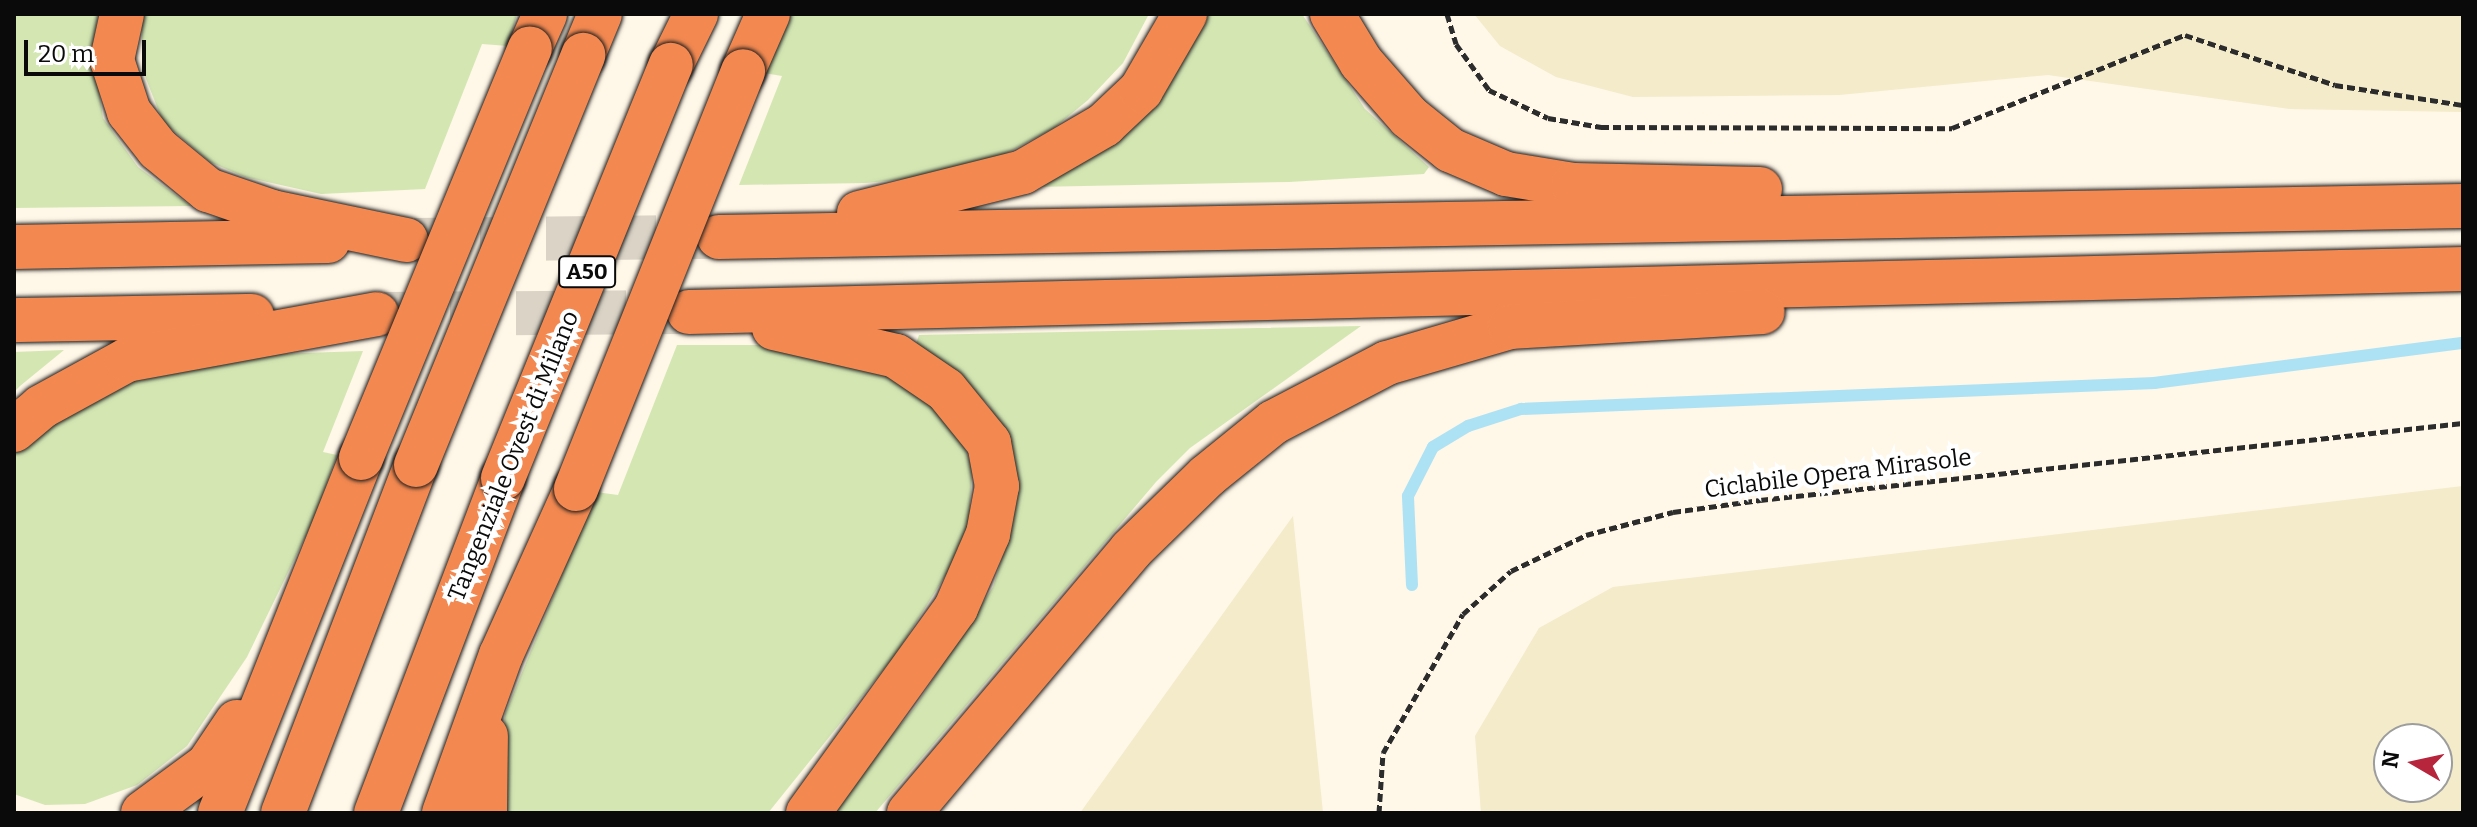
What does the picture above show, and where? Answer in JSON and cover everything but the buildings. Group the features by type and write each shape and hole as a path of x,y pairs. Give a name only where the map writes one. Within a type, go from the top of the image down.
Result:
{"highway":[{"path":"14,247 406,240 272,212 208,190 158,149 129,112 112,60 122,14"},
{"path":"283,813 416,465 600,14"},
{"name":"Tangenziale Ovest di Milano","path":"376,813 503,478 671,65 696,14"},
{"path":"444,813 501,655 576,489 768,14"},
{"path":"1185,14 1141,90 1104,125 1023,172 910,204 719,237 2081,210 2463,206"},
{"path":"1332,14 1361,62 1409,117 1450,150 1506,174 1573,185 1884,193 2081,210"},
{"path":"220,813 275,667 537,25"},
{"path":"808,813 956,608 995,510 995,464 989,443 956,400 896,356 842,340 689,312 2463,269"},
{"path":"909,813 1131,550 1207,476 1274,422 1387,363 1510,327 1884,303 2087,277"},
{"path":"14,320 377,314 127,360 41,407 14,430"},
{"path":"485,813 483,753 501,655"},
{"path":"143,813 208,765 275,667"}],"path":[{"path":"1447,14 1456,44 1489,90 1548,118 1601,127 1952,128 2185,35 2335,85 2463,105"},
{"name":"Ciclabile Opera Mirasole","path":"1379,813 1383,753 1463,614 1511,571 1586,535 1673,512 1760,500 2463,423"}],"shaded area":[{"path":"1474,14 2463,14 2463,112 2290,109 2048,75 1839,95 1633,97 1556,77 1500,46"},
{"path":"2463,486 2463,813 1481,813 1475,736 1539,628 1613,587"},
{"path":"1293,516 1323,813 1080,813"}],"green space":[{"path":"14,14 98,14 93,49 103,118 138,167 191,206 14,208"},
{"path":"141,14 517,14 508,46 482,44 425,189 321,194 245,177 210,162 163,122 143,71"},
{"path":"789,14 1149,14 1123,63 1088,100 1054,128 996,159 925,177 866,183 739,185 782,76 764,73"},
{"path":"1199,14 1302,14 1365,109 1429,167 1424,174 1289,182 1033,187"},
{"path":"1361,326 1190,448 1156,482 875,813 828,813 915,707 993,587 1013,522 1005,437 988,404 916,344 919,335"},
{"path":"677,345 789,345 868,362 934,407 962,440 972,468 969,525 954,562 896,654 768,813 499,813 505,714 596,492 618,495"},
{"path":"64,350 20,386 14,392 14,352"},
{"path":"363,351 323,452 337,455 313,521 247,657 187,746 137,785 85,804 45,805 14,794 14,445 59,411 187,357"}],"waterway":[{"path":"1412,585 1408,496 1433,447 1468,426 1521,409 2154,383 2463,343"}],"tunnel":[{"path":"414,240 713,237"},
{"path":"384,314 683,312"}]}
